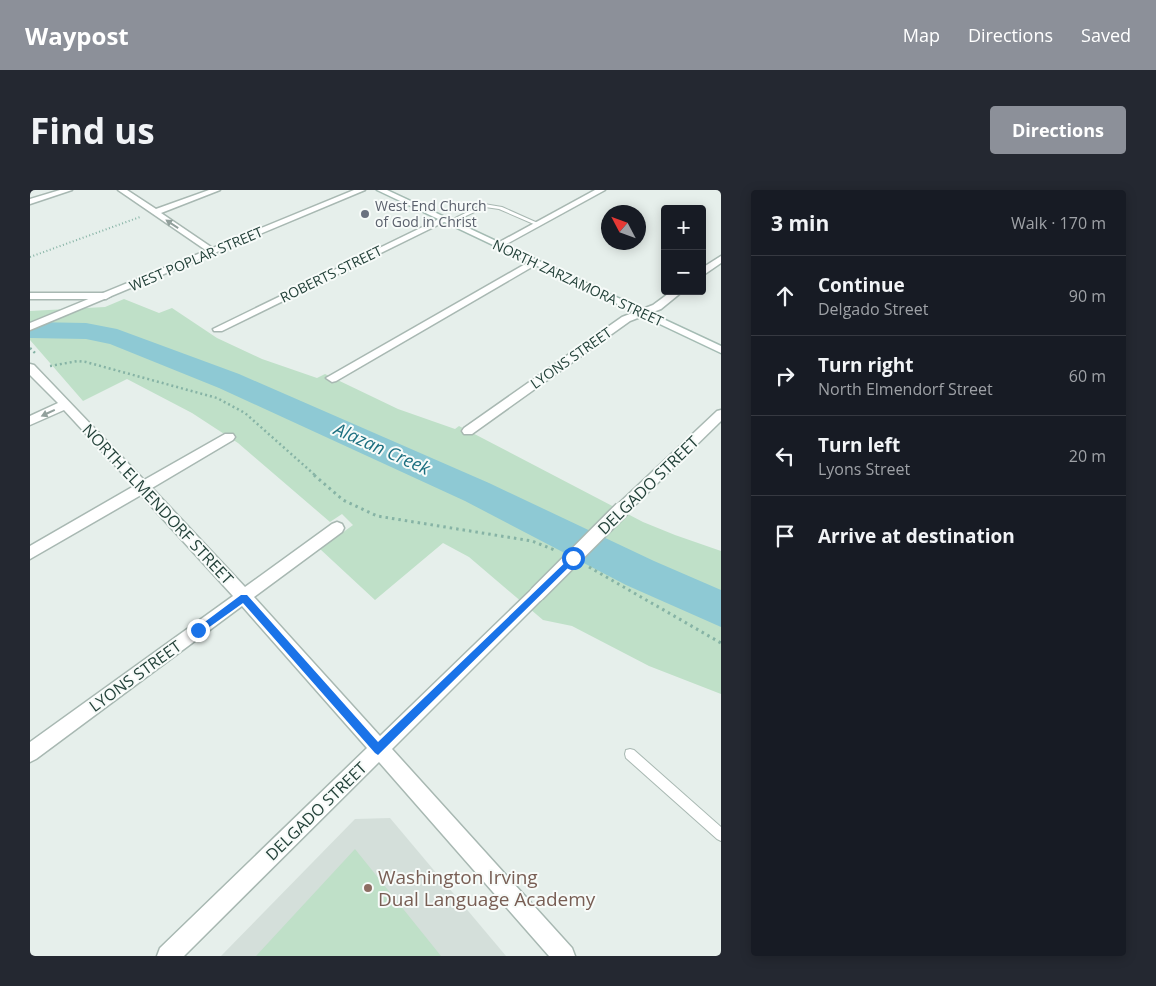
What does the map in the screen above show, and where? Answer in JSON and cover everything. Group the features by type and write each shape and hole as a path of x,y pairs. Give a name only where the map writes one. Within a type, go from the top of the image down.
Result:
{"street":[{"path":"30,202 68,190"},
{"path":"122,190 213,251"},
{"path":"155,212 216,190"},
{"name":"WEST POPLAR STREET","path":"30,327 361,190"},
{"name":"NORTH ZARZAMORA STREET","path":"381,190 721,350"},
{"path":"498,245 601,190"},
{"name":"ROBERTS STREET","path":"218,329 447,221"},
{"path":"706,270 721,259"},
{"path":"332,378 534,262"},
{"name":"LYONS STREET","path":"468,431 626,319 657,307 673,295"},
{"path":"30,296 106,296"},
{"name":"NORTH ELMENDORF STREET","path":"36,364 66,404 244,597 378,750 564,956"},
{"path":"30,421 66,404"},
{"name":"DELGADO STREET","path":"168,956 721,414"},
{"path":"30,553 229,437"},
{"name":"LYONS STREET","path":"30,752 337,528"}],"lane":[{"path":"447,221 484,205 500,208 538,224"},
{"path":"630,754 721,835"}],"path":[{"path":"30,257 155,212"},
{"path":"30,348 36,364"},
{"path":"47,366 78,361 86,362 145,376 217,398 245,413 344,500 377,516 532,541 557,551"},
{"path":"584,564 624,585 721,642"}],"shaded area":[{"name":"Washington Irving Dual Language Academy","path":"390,818 506,956 221,956 355,819"}],"green space":[{"path":"124,299 159,313 172,308 217,338 262,359 317,378 325,374 398,409 455,429 459,426 643,522 721,551 721,694 649,666 572,626 543,620 469,557 443,543 375,600 320,549 353,525 342,514 330,522 238,443 192,413 127,379 83,401 30,340 30,311 105,307"},
{"path":"355,849 441,956 256,956"}],"waterway":[{"name":"Alazan Creek","path":"30,330 86,331 117,337 229,381 477,492 640,573 721,609"}],"place":[{"name":"West End Church of God in Christ","path":"365,214"},
{"name":"Washington Irving Dual Language Academy","path":"368,888"}],"route":[{"path":"198,630 244,597 378,750 573,558"}]}
